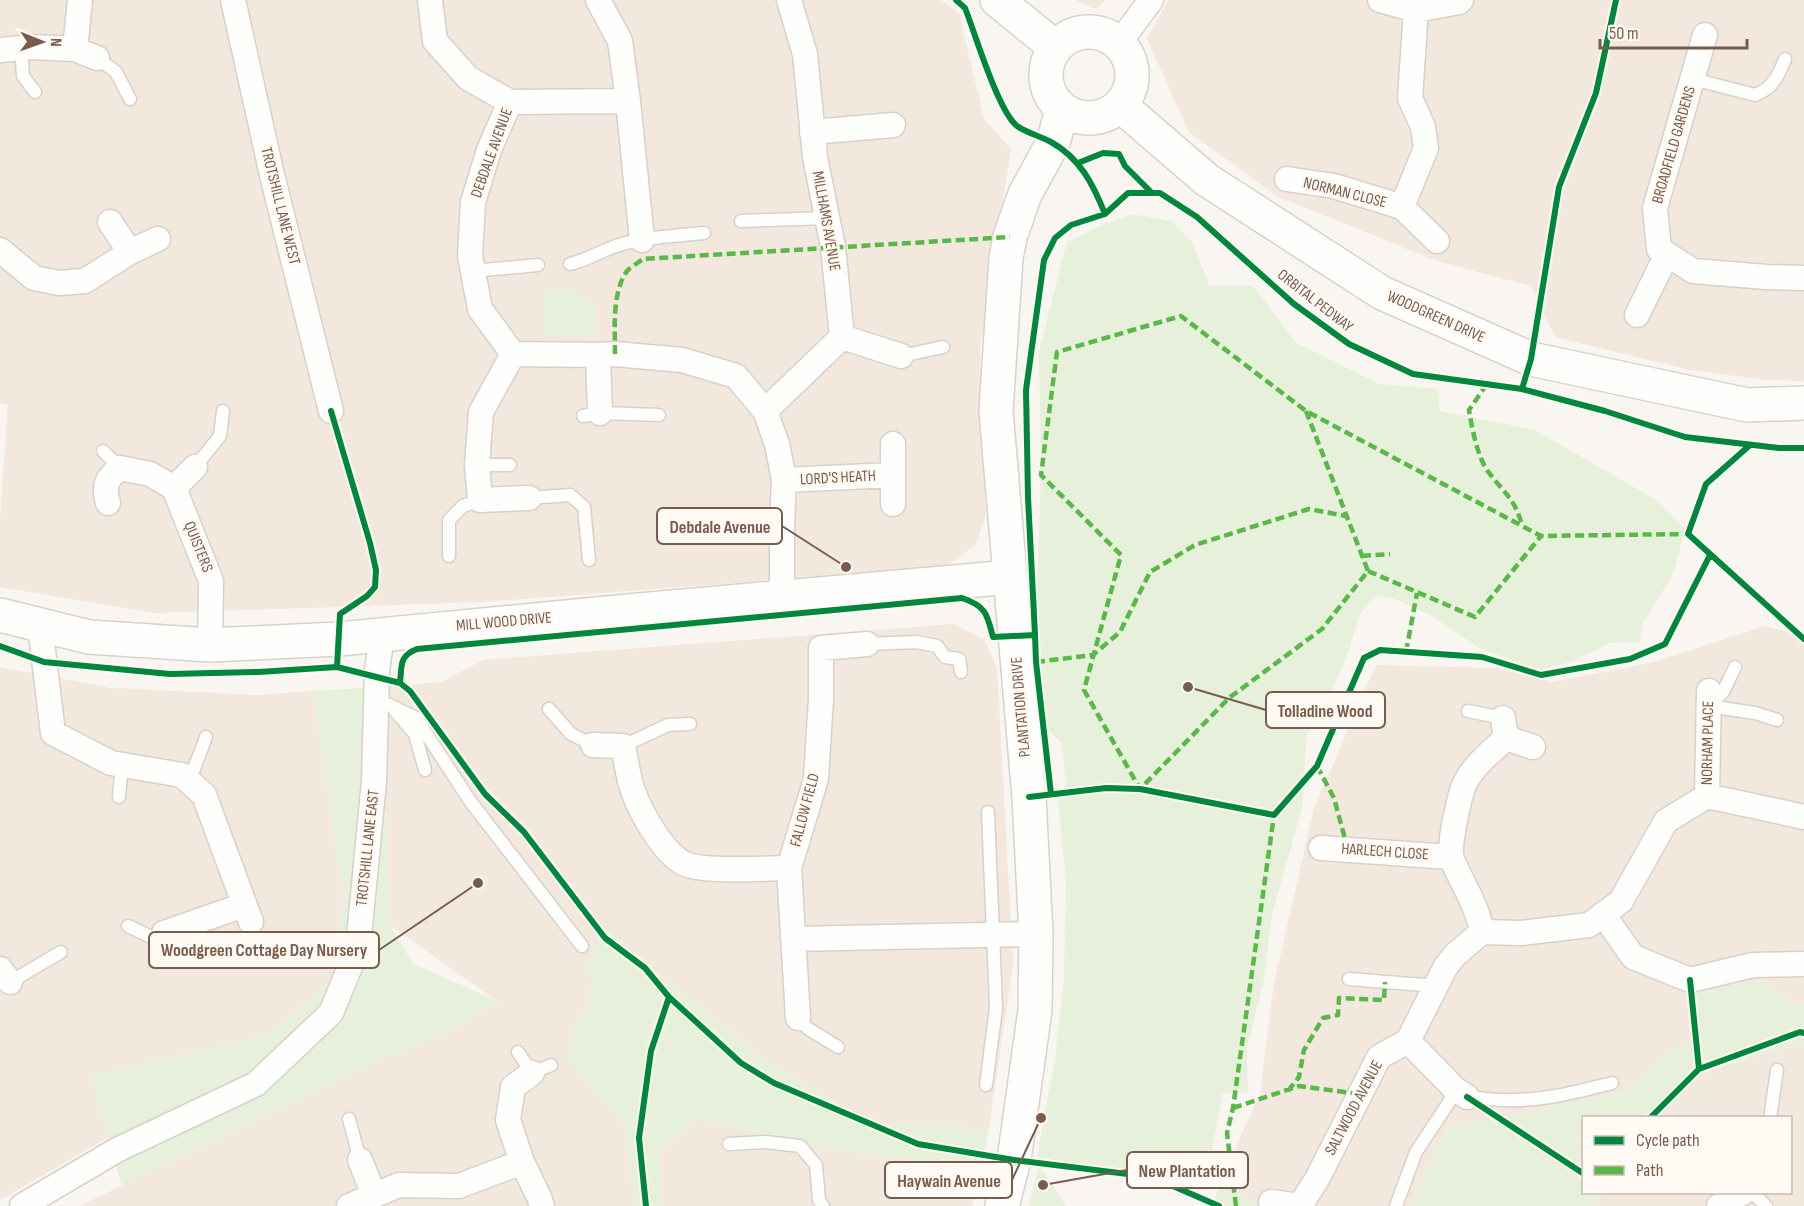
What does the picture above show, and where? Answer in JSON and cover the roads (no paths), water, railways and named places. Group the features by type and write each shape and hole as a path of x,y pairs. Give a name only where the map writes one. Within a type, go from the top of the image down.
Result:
{"street":[{"path":"75,49 80,0"},
{"name":"TROTSHILL LANE WEST","path":"233,0 272,175 331,411"},
{"path":"430,0 435,41 468,78 510,102"},
{"path":"598,0 620,41 642,240"},
{"name":"MILLHAMS AVENUE","path":"789,0 805,54 815,157 833,247 842,337"},
{"path":"997,0 1055,47"},
{"path":"1119,43 1151,0"},
{"path":"1380,0 1416,10 1461,0"},
{"name":"NORMAN CLOSE","path":"1402,207 1426,147 1424,127 1410,98 1416,10"},
{"path":"1101,33 1119,43 1132,66 1131,88 1121,105 1101,117 1078,118 1062,110 1048,90 1046,67 1055,47 1074,34 1101,33"},
{"name":"BROADFIELD GARDENS","path":"1666,254 1659,249 1654,208 1705,35"},
{"path":"11,49 75,49 97,58"},
{"name":"DEBDALE AVENUE","path":"513,354 480,309 470,256 473,202 489,150 510,102 628,100"},
{"name":"WOODGREEN DRIVE","path":"1121,105 1207,180 1382,293 1531,359 1746,405 1804,403"},
{"name":"PLANTATION DRIVE","path":"1002,1206 1014,1160 1035,1010 1036,934 1029,797 996,411 1006,258 1010,237 1025,194 1053,143 1062,110"},
{"path":"812,132 893,125"},
{"name":"NORMAN CLOSE","path":"1287,179 1334,186 1402,207 1437,241"},
{"path":"110,222 130,252"},
{"path":"0,250 34,278 59,283 85,281 130,252 158,239"},
{"path":"1637,315 1666,254 1694,271 1804,278"},
{"path":"765,411 842,337 901,356"},
{"path":"529,498 480,500 477,465 481,412 513,354 598,356 615,354 682,360 736,376 765,411 777,444 784,480 782,598"},
{"path":"592,415 598,356"},
{"name":"LORD'S HEATH","path":"892,444 893,504"},
{"path":"108,503 104,491 112,459 150,474 174,488 195,467"},
{"name":"LORD'S HEATH","path":"784,480 892,475"},
{"name":"QUISTERS","path":"174,488 211,581 210,645"},
{"name":"MILL WOOD DRIVE","path":"0,615 89,637 210,645 339,639 1010,578"},
{"path":"40,626 53,733 111,763 182,775 204,795 248,914 164,933"},
{"name":"TROTSHILL LANE EAST","path":"22,1206 117,1150 256,1084 331,1014 358,947 383,702 377,671 382,634"},
{"name":"FALLOW FIELD","path":"798,1018 789,868 816,778 821,648 867,644"},
{"name":"NORHAM PLACE","path":"1707,796 1709,698"},
{"path":"1482,932 1476,907 1450,857 1451,840 1465,783 1504,728 1533,747"},
{"path":"593,745 623,746 633,791 664,847 684,864 714,869 789,868"},
{"path":"1462,1094 1408,1041 1446,966 1456,954 1482,932 1521,933 1589,925 1621,901 1666,821 1707,796 1804,817"},
{"name":"HARLECH CLOSE","path":"1321,848 1450,857"},
{"path":"1603,914 1633,957 1690,980 1754,965 1804,964"},
{"path":"793,939 1036,934"},
{"name":"SALTWOOD AVENUE","path":"1271,1202 1300,1206 1317,1179 1379,1057 1408,1041"},
{"path":"542,1069 513,1087 508,1120 522,1162 542,1206"},
{"path":"360,1160 374,1195"},
{"path":"349,1206 399,1185 459,1186 522,1162"},
{"path":"1719,1206 1740,1194"}],"lane":[{"path":"11,49 23,76 35,92"},
{"path":"97,58 116,72 130,99"},
{"path":"1693,79 1755,95 1764,92 1775,83 1785,60"},
{"path":"741,221 827,218"},
{"path":"570,264 584,261 616,246 642,240 704,233"},
{"path":"472,271 538,265"},
{"path":"901,356 943,347"},
{"path":"195,467 220,436 224,411"},
{"path":"592,415 659,415"},
{"path":"477,465 510,465"},
{"path":"529,498 570,495 584,507 589,560"},
{"path":"449,556 449,520 463,506 480,500"},
{"path":"689,525 782,525"},
{"path":"867,644 917,642 937,646 945,657 959,659 961,672"},
{"path":"1709,698 1723,692 1735,667"},
{"path":"1709,698 1777,720"},
{"path":"383,702 415,735 425,770"},
{"path":"383,702 416,718 470,801 582,946"},
{"path":"549,709 571,734 593,745"},
{"path":"1468,711 1504,728"},
{"path":"623,746 668,725 690,724"},
{"path":"189,782 206,738"},
{"path":"119,797 122,765"},
{"path":"986,1085 996,1008 988,812"},
{"path":"128,926 153,938 164,933"},
{"path":"5,976 61,952"},
{"path":"1349,979 1436,986"},
{"path":"798,1018 807,1028 838,1047"},
{"path":"518,1052 542,1069"},
{"path":"1770,1116 1777,1070"},
{"path":"1396,1206 1416,1152 1462,1094 1512,1100 1533,1099 1552,1097 1612,1083"},
{"path":"349,1119 360,1160"},
{"path":"729,1144 765,1142 800,1146 816,1165 819,1200 823,1206"},
{"path":"1754,1194 1766,1206"}],"place":[{"name":"Debdale Avenue","path":"846,567"},
{"name":"Tolladine Wood","path":"1188,687"},
{"name":"Woodgreen Cottage Day Nursery","path":"478,883"},
{"name":"Haywain Avenue","path":"1041,1118"},
{"name":"New Plantation","path":"1043,1185"}]}
